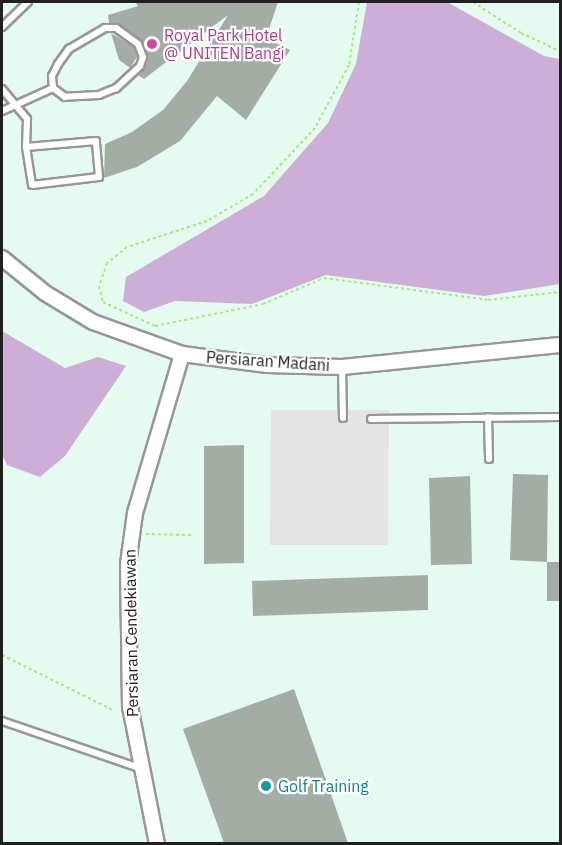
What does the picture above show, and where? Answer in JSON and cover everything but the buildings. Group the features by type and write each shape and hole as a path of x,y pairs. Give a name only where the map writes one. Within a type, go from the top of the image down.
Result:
{"street":[{"name":"Persiaran Madani","path":"2,258 45,293 93,322 182,354 267,365 342,367 561,345"},
{"name":"Persiaran Cendekiawan","path":"157,843 139,768 131,719 130,538 182,354"}],"lane":[{"path":"2,27 28,2"},
{"path":"116,28 138,44 143,57 140,66 116,88 84,98 65,97 53,88 52,76 58,64 69,49 90,34 116,28"},
{"path":"2,111 53,88"},
{"path":"2,89 27,119 26,147 32,185 99,177 96,141 26,147"},
{"path":"342,367 343,418"},
{"path":"488,417 489,459"},
{"path":"370,419 561,417"},
{"path":"2,722 139,768"}],"path":[{"path":"359,2 349,65 315,128 253,194 207,221 127,247 107,263 99,286 103,302 155,326 263,304 324,278 488,300 561,292"},
{"path":"473,2 521,33 561,51"},
{"path":"143,534 191,536"},
{"path":"2,655 131,719"}],"shaded area":[{"path":"2,2 560,2 560,843 2,843"},
{"path":"367,2 447,2 544,56 560,59 560,284 484,296 326,275 252,304 175,301 144,312 123,301 126,277 264,196 328,123 356,64"},
{"path":"2,331 65,368 98,357 126,366 65,456 40,477 7,465 2,454"},
{"path":"271,410 389,410 388,545 270,545"}],"place":[{"name":"Royal Park Hotel @ UNITEN Bangi","path":"152,44"},
{"name":"Golf Training","path":"266,786"}]}
